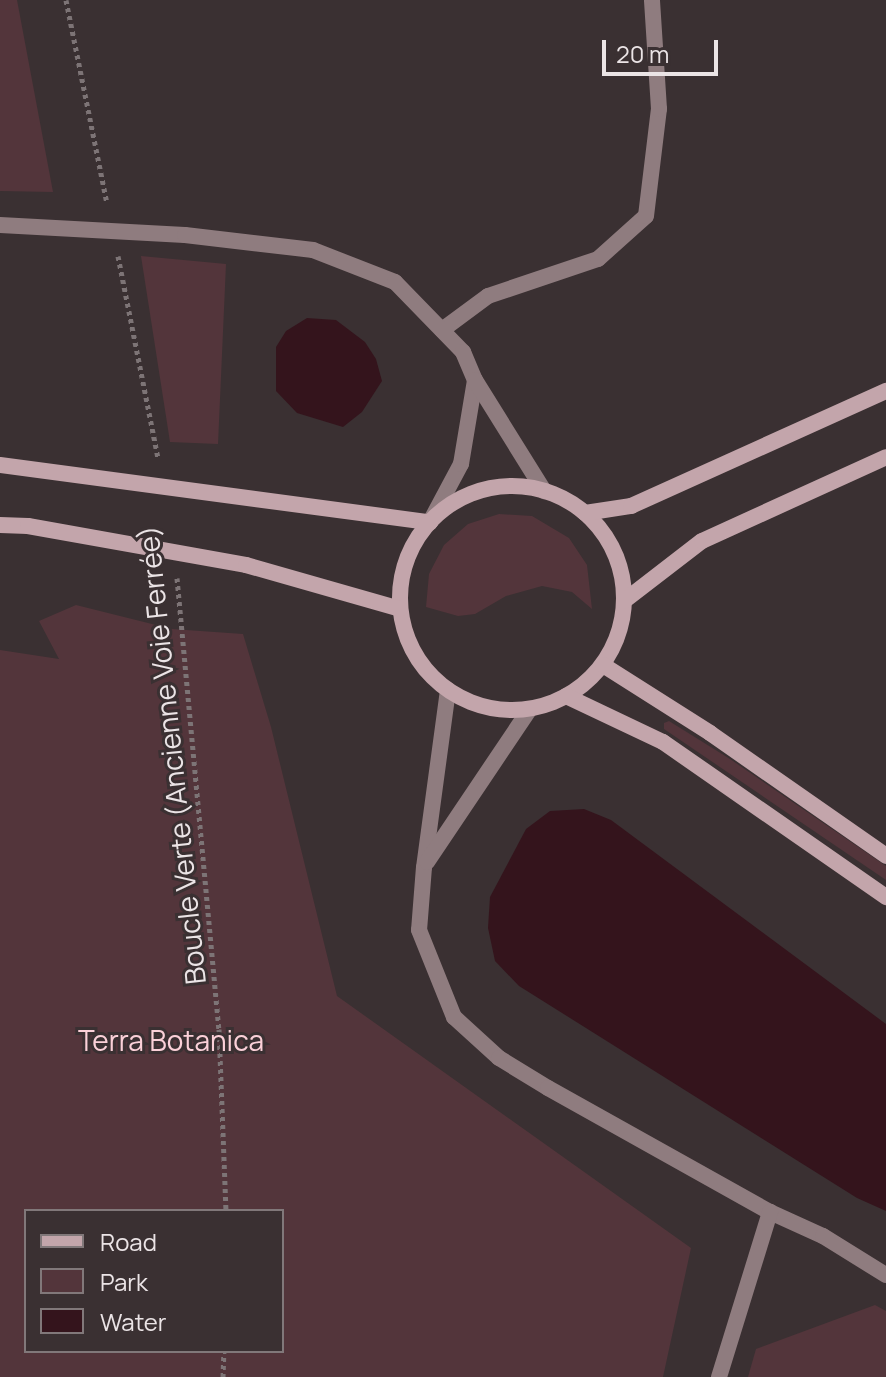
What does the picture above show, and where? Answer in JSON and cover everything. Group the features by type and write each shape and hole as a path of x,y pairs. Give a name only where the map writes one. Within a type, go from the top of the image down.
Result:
{"main road":[{"path":"585,513 631,506 886,391"},
{"path":"624,601 702,541 886,457"},
{"path":"0,465 430,522"},
{"path":"513,486 544,491 585,513 613,547 620,566 624,601 618,634 603,665 566,696 530,709 487,707 448,690 428,671 412,649 400,609 406,562 430,522 454,503 482,490 513,486"},
{"path":"0,525 28,526 213,559 400,609"},
{"path":"603,665 710,733 886,856"},
{"path":"566,696 663,742 886,897"}],"street":[{"path":"442,330 488,296 598,259 646,216 659,109 652,0"},
{"path":"0,225 185,235 313,250 395,282 463,352 475,380 544,491"},
{"path":"430,522 461,464 475,380"},
{"path":"448,690 424,867 419,930 454,1017 499,1058 536,1081 770,1212 823,1236 886,1275"},
{"path":"424,867 530,709"},
{"path":"719,1377 770,1212"}],"path":[{"path":"155,440 159,469"},
{"name":"Boucle Verte (Ancienne Voie Ferrée)","path":"176,569 219,1029 226,1209"},
{"path":"223,1377 224,1353"}],"green space":[{"path":"0,0 17,0 53,192 0,191"},
{"path":"141,256 226,264 218,444 170,442"},
{"path":"499,514 532,516 569,538 587,565 592,609 572,592 542,586 506,596 475,614 458,616 426,607 429,574 444,545 468,524"},
{"name":"Terra Botanica","path":"76,605 172,629 243,634 271,727 337,996 691,1248 663,1377 0,1377 0,650 59,659 39,621"},
{"path":"669,721 886,866 886,880 664,729 664,723"},
{"path":"875,1305 886,1311 886,1377 748,1377 756,1349"}],"water":[{"path":"307,318 336,320 365,342 376,359 382,381 362,412 343,427 297,413 276,391 276,347 286,331"},
{"path":"584,809 611,820 886,1024 886,1211 857,1198 519,986 495,961 488,928 490,897 526,829 550,811"}]}
